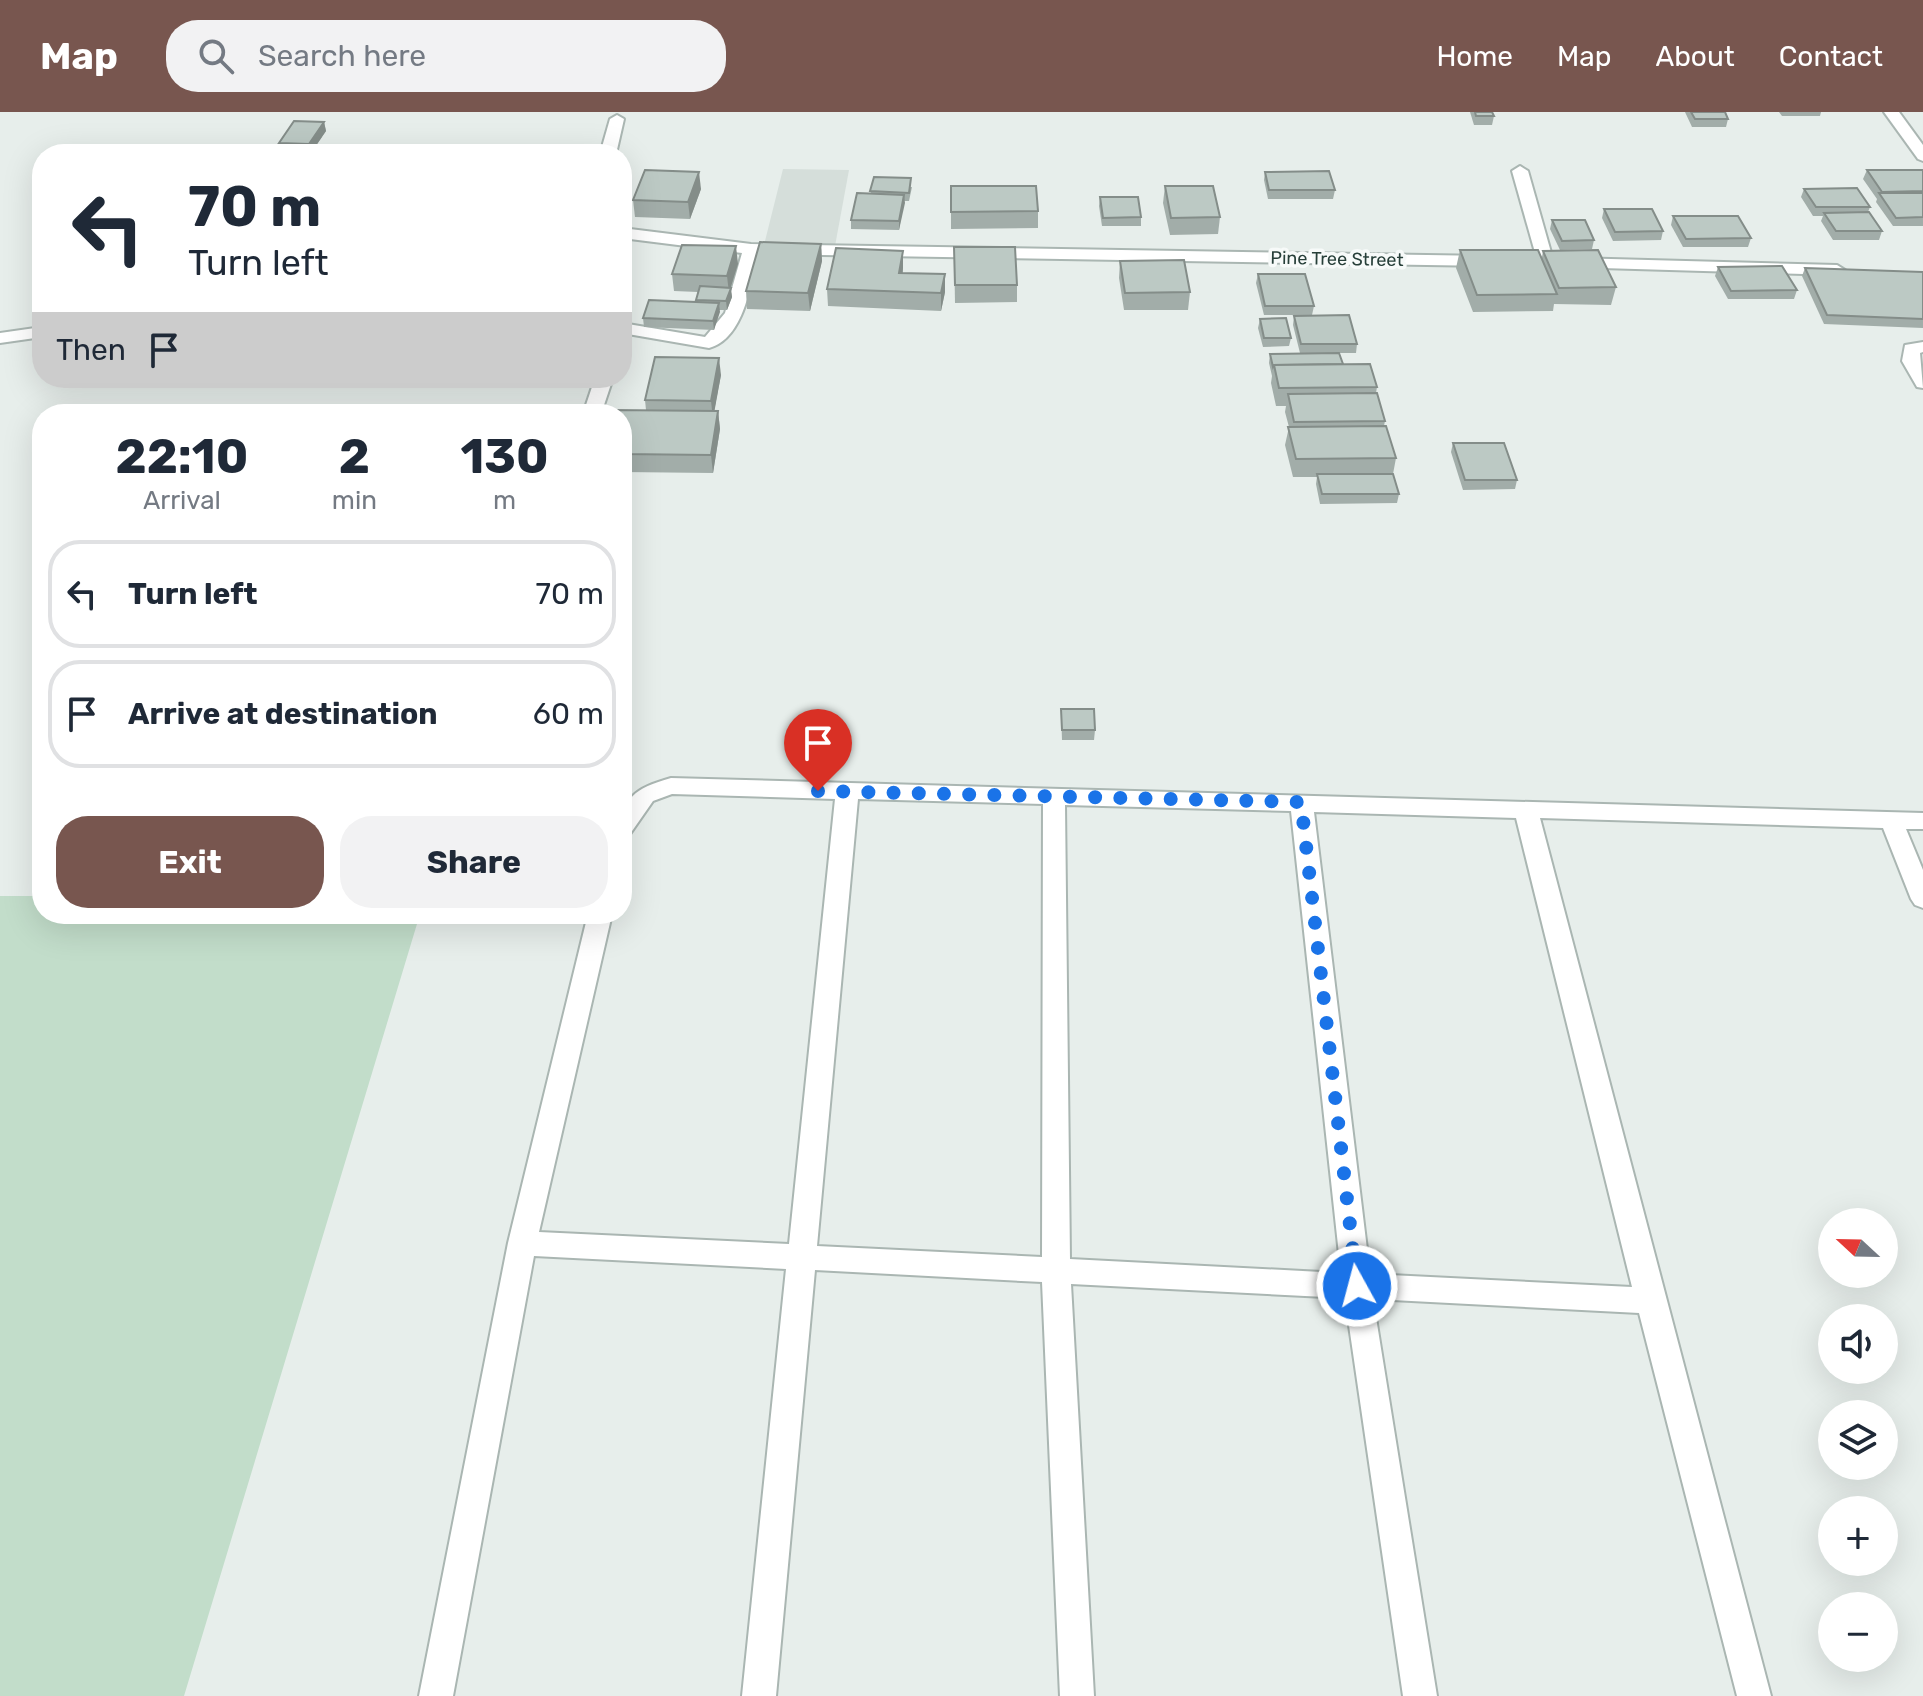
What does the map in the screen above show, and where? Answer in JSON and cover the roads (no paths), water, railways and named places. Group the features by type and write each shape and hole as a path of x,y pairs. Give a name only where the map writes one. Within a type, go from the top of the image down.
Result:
{"street":[{"path":"1891,112 1923,156"},
{"path":"611,144 617,119"},
{"path":"1520,171 1539,262 1860,270"},
{"name":"Pine Tree Street","path":"632,234 751,249 1506,262"},
{"path":"632,330 709,343 723,333 732,318 751,249"},
{"path":"0,338 32,333"},
{"path":"1923,347 1911,349 1911,361 1923,383"},
{"path":"632,814 645,795 671,786 1923,821"},
{"path":"759,1696 847,792"},
{"path":"1054,797 1056,1271 1077,1696"},
{"path":"1301,802 1357,1286 1420,1696"},
{"path":"1526,810 1754,1696"},
{"path":"1891,820 1923,899"},
{"path":"436,1696 522,1243 598,924"},
{"path":"522,1243 1650,1301"}]}
